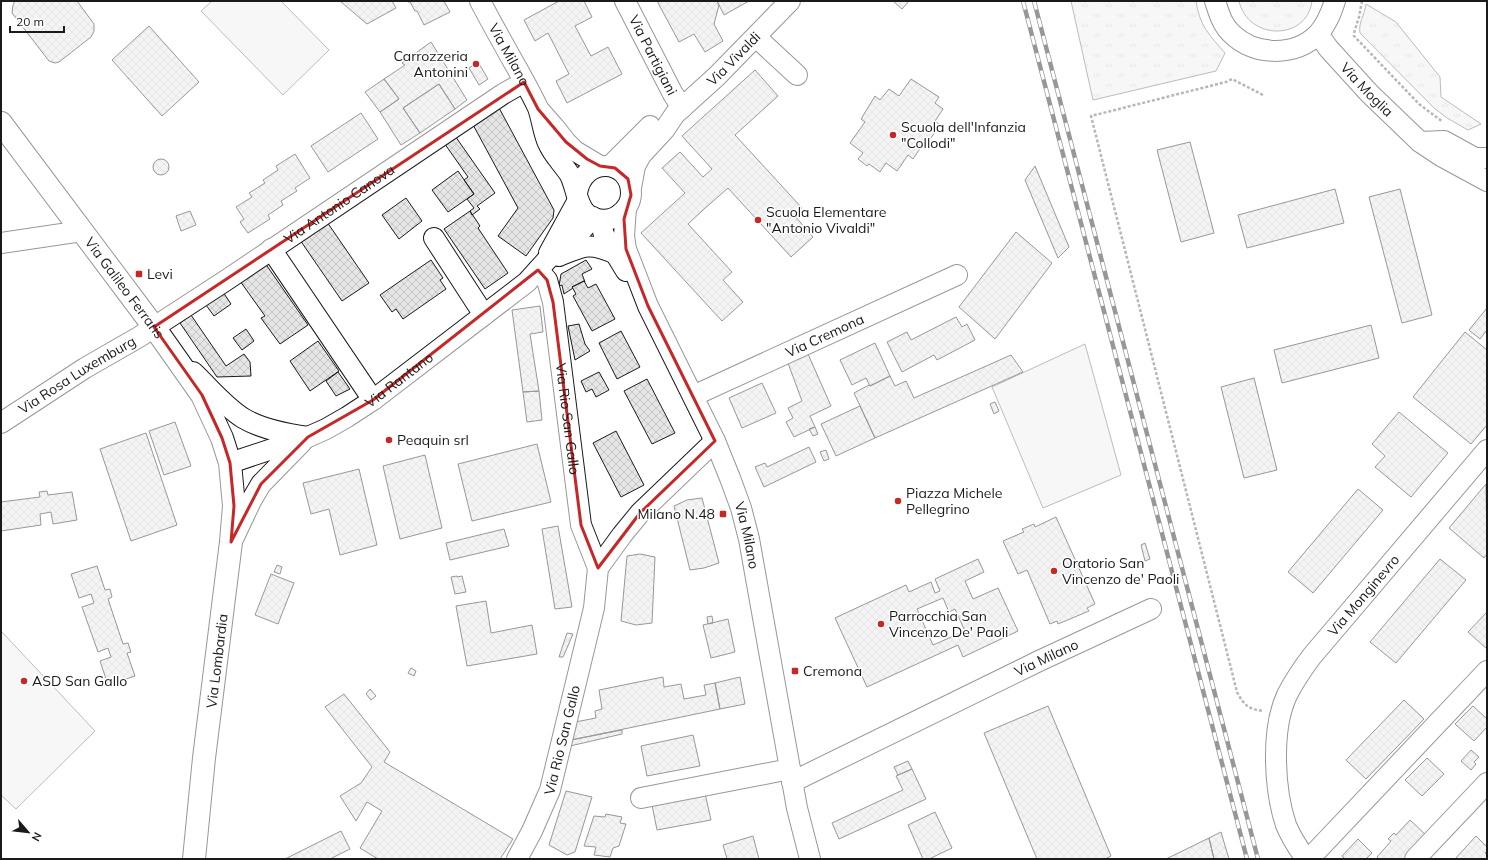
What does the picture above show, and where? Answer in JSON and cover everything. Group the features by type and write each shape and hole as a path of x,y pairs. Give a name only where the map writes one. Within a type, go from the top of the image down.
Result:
{"main road":[{"name":"Via Galileo Ferraris","path":"1,123 154,327 202,395 222,438 230,463"},
{"name":"Via Lombardia","path":"194,859 204,758 232,542 234,506 230,463"}],"street":[{"name":"Via Milano","path":"480,1 538,109 548,143 554,154 567,170 581,207 586,213 596,219 614,253 648,306"},
{"name":"Via Partigiani","path":"624,1 673,94 679,111"},
{"name":"Via Vivaldi","path":"630,188 635,166 641,155 679,111 717,76 790,1"},
{"path":"1215,1 1220,18 1231,33 1247,45 1265,51 1284,51 1303,45 1318,34 1330,18 1335,1"},
{"name":"Via Moglia","path":"1318,34 1329,49 1369,93 1420,142 1441,156 1487,181"},
{"path":"756,37 797,75"},
{"name":"Via Antonio Canova","path":"154,327 503,94 524,82"},
{"name":"Via Milano","path":"538,109 575,151 605,166 622,172 628,179 631,195 624,219 624,243 648,306 714,441 733,484 741,508 749,539 797,808 810,859"},
{"name":"Via Vivaldi","path":"605,166 649,126 656,121 679,111"},
{"path":"1420,142 1444,141 1475,158 1487,158"},
{"path":"577,196 581,178 592,169 605,166"},
{"name":"Via Rantano","path":"542,266 577,196"},
{"path":"596,219 615,217 626,208"},
{"name":"Via Rantano","path":"230,463 259,455 308,437 342,420 373,400 527,282 542,266 596,219"},
{"path":"1,243 82,231"},
{"path":"434,238 484,315"},
{"path":"542,266 582,247 594,245 614,253"},
{"path":"271,249 373,400"},
{"name":"Via Rio San Gallo","path":"517,859 532,831 550,790 594,608 598,568 581,526 552,302 542,266"},
{"name":"Via Cremona","path":"693,396 958,275"},
{"name":"Via Rosa Luxemburg","path":"1,423 85,368 154,327"},
{"path":"168,346 226,405 244,418 269,429 308,437"},
{"name":"Via Rantano","path":"232,542 251,501 261,484 275,468 308,437"},
{"path":"598,568 640,513 714,441"},
{"name":"Via Monginevro","path":"1308,859 1296,845 1287,825 1282,809 1278,786 1277,739 1281,714 1287,696 1296,679 1312,656 1487,450"},
{"name":"Via Milano","path":"791,776 1151,609"},
{"path":"1308,859 1487,671"},
{"path":"641,798 791,776"},
{"path":"1415,859 1487,783"}],"path":[{"path":"1362,1 1360,17 1354,36 1419,104 1449,126"},
{"path":"1263,95 1232,79 1226,82 1091,116 1237,692 1244,704 1254,710 1281,714"}],"highlighted area":[{"path":"524,82 538,109 566,142 587,159 600,166 615,168 628,179 631,195 624,219 626,249 648,306 715,441 640,513 598,568 581,525 553,302 547,280 538,270 373,400 308,437 261,484 231,542 234,506 230,463 222,438 202,395 154,327"}],"green space":[{"path":"212,1 281,1 329,50 283,95 201,11"},
{"path":"1071,1 1196,1 1197,9 1206,30 1225,53 1216,71 1093,100"},
{"path":"1239,1 1312,1 1308,14 1300,24 1289,29 1277,31 1265,29 1254,24 1245,14"},
{"path":"1366,4 1396,22 1440,77 1441,97 1481,124 1468,130 1447,118 1434,108 1360,33 1360,26"},
{"path":"1085,344 1121,475 1043,508 992,387"},
{"name":"ASD San Gallo","path":"1,631 95,731 16,809 1,795"}],"building":[{"path":"15,1 77,1 94,24 94,31 91,37 59,62 55,63 49,61 12,13"},
{"path":"340,1 392,1 396,8 367,24"},
{"path":"408,1 444,1 450,12 424,25 417,11 415,11"},
{"path":"559,1 584,1 592,17 575,26 591,56 608,47 622,74 567,103 556,81 569,74 548,33 535,41 524,20"},
{"path":"657,1 717,1 719,5 714,24 723,41 705,52 694,34 679,42"},
{"path":"717,1 749,1 724,15"},
{"path":"893,1 909,1 902,9"},
{"path":"149,26 199,82 162,116 112,60"},
{"path":"431,42 467,100 455,109 439,84 403,108 420,133 401,145 380,112 399,99 384,79 405,65 402,63"},
{"path":"478,62 488,79 479,85 469,68"},
{"name":"Scuola Elementare \"Antonio Vivaldi\"","path":"755,70 778,96 735,135 802,208 794,215 813,237 791,257 728,188 703,210 688,224 732,272 723,280 743,302 722,321 641,233 685,193 662,168 680,152 703,177 712,169 682,136"},
{"path":"384,79 399,99 380,112 365,92"},
{"path":"911,79 939,97 935,103 943,109 935,121 940,125 928,142 925,141 913,159 908,155 897,171 886,163 880,172 869,164 867,166 858,159 863,153 850,143 865,122 861,119 875,96 880,100 889,89 899,96"},
{"path":"439,84 455,109 420,133 403,108"},
{"path":"498,106 554,210 553,218 526,256 498,236 518,208 471,121"},
{"path":"361,113 378,139 328,172 311,146"},
{"path":"453,133 495,193 477,206 480,209 472,215 470,211 474,208 467,199 474,194 464,180 468,177 442,140"},
{"path":"1190,142 1214,233 1181,242 1157,150"},
{"path":"295,154 310,178 295,188 297,191 281,201 283,205 268,215 270,219 248,233 240,222 244,219 236,207 252,197 249,193 265,183 263,180 278,170 276,166"},
{"path":"158,159 164,159 169,164 167,173 164,175 158,175 153,170 153,164"},
{"path":"1035,166 1069,247 1058,258 1025,180"},
{"path":"458,171 474,194 448,212 432,190"},
{"path":"1335,189 1344,223 1247,248 1238,215"},
{"path":"1400,189 1432,315 1402,323 1369,197"},
{"path":"406,198 422,221 399,239 382,215"},
{"path":"190,211 196,225 181,231 176,216"},
{"path":"470,211 480,226 478,228 508,273 485,289 444,229"},
{"path":"327,222 369,283 342,301 300,240"},
{"path":"1016,232 1052,263 995,339 959,307"},
{"path":"431,260 443,278 440,280 446,289 403,319 396,309 392,312 380,295"},
{"path":"586,260 592,269 582,274 585,282 584,281 572,287 573,288 564,294 562,285 559,286 561,274"},
{"path":"265,263 308,325 280,344 261,318 265,316 240,281"},
{"path":"584,281 588,288 596,284 615,319 592,331 573,296 576,294 572,287"},
{"path":"223,292 231,304 214,316 206,305"},
{"path":"540,306 543,332 530,334 539,391 523,392 512,310"},
{"path":"1487,308 1487,330 1480,339 1469,330"},
{"path":"191,315 226,366 244,354 250,362 251,376 217,377 180,323"},
{"path":"956,317 962,327 967,324 975,340 937,360 934,355 902,372 887,342 907,332 911,340"},
{"path":"579,324 585,344 590,351 575,360 568,326"},
{"path":"1371,325 1379,358 1282,383 1274,350"},
{"path":"246,329 254,341 242,350 233,338"},
{"path":"621,331 640,367 617,379 599,343"},
{"path":"1465,332 1487,350 1487,425 1471,444 1413,397"},
{"path":"318,341 339,371 310,391 290,361"},
{"path":"875,343 890,376 870,386 866,378 852,385 840,360"},
{"path":"808,354 831,406 810,416 815,427 794,437 786,422 793,418 788,408 802,401 788,363"},
{"path":"1011,355 1023,372 875,438 854,393 890,376 895,386 906,381 914,398"},
{"path":"338,372 350,389 336,396 326,381"},
{"path":"599,372 609,390 596,397 592,389 586,392 581,381"},
{"path":"1254,378 1277,470 1244,478 1221,387"},
{"path":"647,379 675,433 652,444 624,391"},
{"path":"762,383 776,413 742,428 729,398"},
{"path":"539,391 542,420 527,422 523,392"},
{"path":"995,402 999,411 994,414 990,404"},
{"path":"860,406 875,438 836,456 821,424"},
{"path":"1399,412 1448,453 1411,497 1375,467 1385,456 1372,444"},
{"path":"175,422 191,466 164,475 149,431"},
{"path":"815,427 818,434 813,436 809,429"},
{"path":"616,431 644,485 621,497 593,443"},
{"path":"146,433 177,525 131,541 100,449"},
{"path":"537,444 551,502 472,521 458,464"},
{"path":"809,447 816,462 764,487 755,467 765,463 767,467"},
{"path":"826,450 829,459 824,461 820,452"},
{"path":"425,455 442,528 400,539 383,466"},
{"path":"359,469 377,545 340,555 329,509 311,514 303,483"},
{"path":"1486,484 1487,554 1484,558 1449,528"},
{"path":"1358,489 1383,510 1313,593 1288,572"},
{"path":"47,491 48,495 72,492 77,520 53,524 51,512 40,514 41,525 1,531 1,502 40,497 39,492"},
{"path":"702,498 719,563 704,568 690,570 674,506 687,500"},
{"name":"Oratorio San Vincenzo de' Paoli","path":"1056,517 1095,604 1087,608 1089,611 1058,624 1057,621 1050,624 1027,570 1018,574 1003,541 1024,532 1022,529 1034,524 1035,527"},
{"path":"558,526 572,607 555,609 542,529"},
{"path":"504,529 509,546 450,560 446,543"},
{"path":"1145,543 1150,559 1145,561 1141,545"},
{"path":"640,554 655,557 652,623 636,625 621,621 627,556"},
{"name":"Parrocchia San Vincenzo De' Paoli","path":"978,559 984,572 965,581 973,599 998,588 1018,631 963,657 958,645 867,687 835,618 906,585 909,592 931,582 935,593 940,591 935,579","holes":["943,598 949,612 955,609 965,631 933,645 917,609"]},
{"path":"1440,559 1466,580 1396,663 1370,642"},
{"path":"277,565 282,567 280,574 274,572"},
{"path":"97,566 105,590 110,589 112,597 108,599 123,644 128,643 131,652 127,653 135,676 108,685 100,661 111,657 108,648 98,652 82,607 94,603 91,594 79,598 71,574"},
{"path":"271,574 294,583 278,624 255,615"},
{"path":"462,576 466,592 455,594 451,577"},
{"path":"486,601 491,633 532,625 537,654 467,666 456,606"},
{"path":"1487,612 1487,649 1468,632"},
{"path":"712,616 713,623 708,624 707,617"},
{"path":"728,619 735,652 711,658 703,625"},
{"path":"567,633 573,634 563,657 559,657"},
{"path":"411,668 416,671 414,676 408,673"},
{"path":"663,677 664,687 681,684 684,699 706,695 704,685 715,683 720,709 571,740 575,722 596,718 595,711 602,709 599,690"},
{"path":"740,677 745,704 720,709 715,683"},
{"path":"370,689 376,696 371,700 366,694"},
{"path":"344,694 390,752 384,762 513,839 500,859 378,859 360,848 382,811 367,802 356,821 340,796 361,783 372,767 325,707"},
{"path":"1404,700 1424,719 1366,779 1346,760"},
{"path":"1048,706 1111,856 1105,859 1037,859 984,733"},
{"path":"1473,706 1487,719 1487,727 1474,741 1455,724"},
{"path":"622,730 622,734 570,746 571,740"},
{"path":"693,735 700,766 647,776 641,746"},
{"path":"1471,750 1479,757 1474,762 1476,764 1471,770 1461,761"},
{"path":"1427,758 1444,774 1422,796 1405,780"},
{"path":"908,761 912,769 898,775 894,767"},
{"path":"912,769 926,799 839,839 832,823 903,790 896,776"},
{"path":"704,789 711,820 657,830 651,800"},
{"path":"566,791 592,797 575,852 567,855 549,845"},
{"path":"935,812 952,848 929,859 923,859 908,825"},
{"path":"606,814 622,817 620,823 626,824 619,846 613,848 610,857 594,855 596,847 584,846 594,816 605,817"},
{"path":"1410,820 1427,836 1405,859 1379,859 1377,857 1391,841 1388,839 1394,833 1396,835"},
{"path":"341,831 350,849 330,859 285,859"},
{"path":"1221,832 1229,859 1214,859 1209,838"},
{"path":"753,836 759,859 727,859 723,845"},
{"path":"1476,836 1487,847 1487,851 1485,853 1487,854 1487,859 1455,859"},
{"path":"1209,838 1214,859 1166,859"},
{"path":"1358,839 1372,853 1366,859 1345,859 1342,856"}],"railway":[{"path":"1023,1 1247,859"},
{"path":"1034,1 1258,859"}],"place":[{"name":"Carrozzeria Antonini","path":"476,64"},
{"name":"Scuola dell'Infanzia \"Collodi\"","path":"893,135"},
{"name":"Scuola Elementare \"Antonio Vivaldi\"","path":"758,220"},
{"name":"Levi","path":"139,274"},
{"name":"Peaquin srl","path":"389,440"},
{"name":"Piazza Michele Pellegrino","path":"898,501"},
{"name":"Milano N.48","path":"723,514"},
{"name":"Oratorio San Vincenzo de' Paoli","path":"1054,571"},
{"name":"Parrocchia San Vincenzo De' Paoli","path":"881,624"},
{"name":"Cremona","path":"795,671"},
{"name":"ASD San Gallo","path":"24,681"}]}
